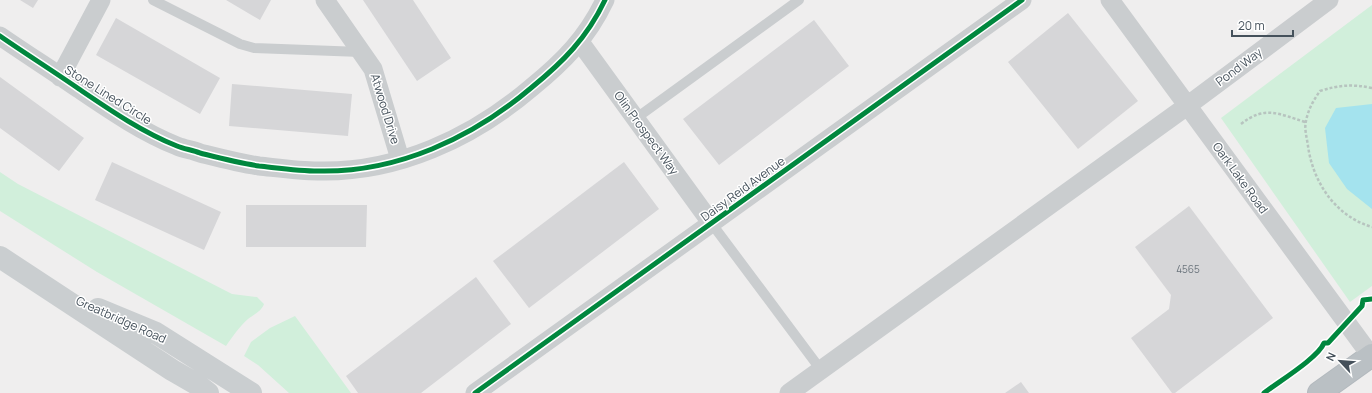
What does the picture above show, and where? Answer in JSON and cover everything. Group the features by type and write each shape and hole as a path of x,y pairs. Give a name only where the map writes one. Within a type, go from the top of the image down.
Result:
{"highway":[{"path":"1319,393 1372,356"}],"street":[{"path":"60,77 101,0"},
{"name":"Atwood Drive","path":"326,0 373,69 400,159"},
{"name":"Stone Lined Circle","path":"0,36 114,113 177,146 239,163 275,168 319,171 355,169 419,154 458,138 488,121 519,99 554,69 580,42 605,0"},
{"name":"Daisy Reid Avenue","path":"476,393 1022,0"},
{"name":"Oark Lake Road","path":"1110,0 1372,356"},
{"name":"Pond Way","path":"789,393 1187,106 1329,0"},
{"name":"Olin Prospect Way","path":"580,42 712,224"},
{"name":"Greatbridge Road","path":"0,257 208,393"},
{"name":"Greatbridge Road","path":"50,290 156,333 251,393"}],"lane":[{"path":"153,0 240,44 254,48 361,52"},
{"path":"635,119 799,0"},
{"path":"712,224 821,370"}],"path":[{"path":"1372,88 1358,85 1345,85 1320,91 1311,104 1305,122 1310,158 1315,175 1323,189 1345,214 1361,224 1372,228"},
{"path":"1241,124 1254,116 1265,112 1305,122"}],"green space":[{"path":"1372,5 1372,286 1350,302 1221,118"},
{"path":"0,172 18,184 232,294 257,297 264,304 263,307 242,325 226,346 97,272 0,211"},
{"path":"295,316 351,393 289,393 258,365 244,356 251,342 270,328"}],"water":[{"path":"1372,104 1372,209 1347,189 1329,163 1325,128 1336,108"}],"building":[{"path":"20,0 38,0 33,8"},
{"path":"226,0 271,0 260,20"},
{"path":"363,0 413,0 451,58 417,81"},
{"path":"1068,13 1138,101 1078,149 1008,62"},
{"path":"116,18 220,78 200,114 96,55"},
{"path":"814,20 849,66 719,165 683,119"},
{"path":"0,77 84,138 59,171 0,128"},
{"path":"232,84 352,94 348,136 229,126"},
{"path":"112,162 221,212 204,250 95,200"},
{"path":"624,162 659,209 529,308 493,261"},
{"path":"246,205 367,205 366,247 246,247"},
{"path":"1189,206 1273,318 1175,393 1172,393 1131,338 1169,309 1171,295 1135,247"},
{"path":"476,277 511,324 421,393 358,393 346,376"},
{"path":"1021,382 1029,393 1005,393"}],"cycle path":[{"path":"0,36 126,120 177,146 222,159 259,166 311,171 347,170 376,166 405,159 459,137 484,122 531,88 564,59 582,38 598,14 605,0"},
{"path":"475,393 1022,0"},
{"path":"1264,393 1306,363 1314,356 1324,343 1328,343 1362,306 1363,300 1372,299"}]}
